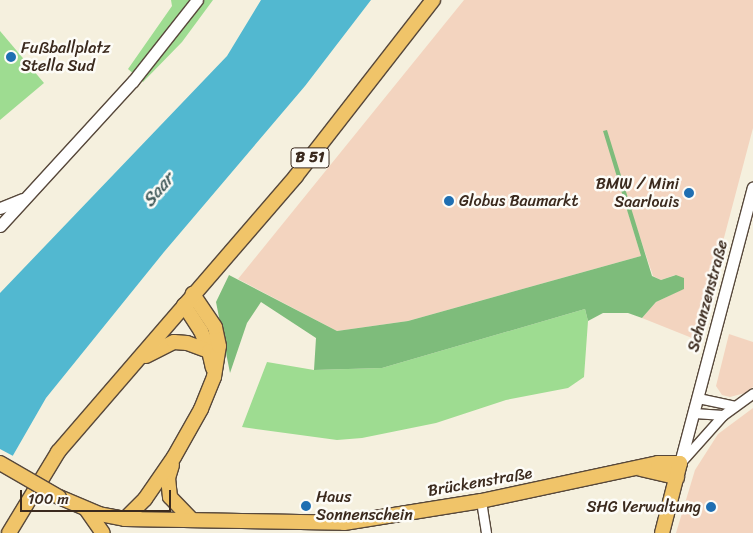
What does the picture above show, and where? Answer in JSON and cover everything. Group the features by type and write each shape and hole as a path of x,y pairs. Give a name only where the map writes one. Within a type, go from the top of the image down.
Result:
{"main road":[{"name":"B 51","path":"9,533 58,452 296,176 433,2"},
{"path":"125,519 145,500 174,457 214,378 219,346 215,328 194,294"},
{"path":"184,305 201,331 209,351 214,378"},
{"name":"B 51","path":"134,363 174,342 187,343 209,351"},
{"path":"174,457 168,478 170,497 192,520"},
{"name":"Brückenstraße","path":"0,463 59,497 86,509 125,519 192,520 345,528 641,469 658,463 680,463"},
{"path":"662,533 680,463"},
{"name":"Brückenstraße","path":"641,469 676,477"},
{"path":"86,509 103,533"},
{"path":"134,533 144,520"}],"street":[{"path":"0,226 133,81 197,0"},
{"name":"Schanzenstraße","path":"680,463 753,187"},
{"path":"0,208 26,198"},
{"path":"680,463 723,415 753,393"},
{"path":"698,398 735,406"},
{"path":"694,413 723,415"},
{"path":"481,501 486,533"}],"shaded area":[{"path":"464,0 753,0 753,128 697,340 642,318 656,302 683,289 675,275 661,280 653,276 604,131 641,256 408,321 337,331 238,279"},
{"path":"729,334 753,342 753,387 745,393 730,397 722,395 716,386"},
{"path":"753,408 753,533 676,533 695,470 718,434"}],"green space":[{"path":"171,0 213,0 182,42 143,82 128,69 172,6"},
{"name":"Fußballplatz Stella Sud","path":"0,31 44,83 0,120"},
{"path":"607,130 652,276 661,280 676,275 684,278 684,289 656,302 642,318 628,313 603,313 588,321 585,309 382,368 314,370 316,338 261,302 247,323 230,373 216,302 229,275 337,331 408,321 641,256 603,131"},
{"path":"585,309 588,321 584,377 568,388 506,400 436,423 362,438 337,440 242,427 267,362 314,370 382,368"}],"water":[{"name":"Saar","path":"261,0 371,0 305,86 164,252 46,398 0,478 0,293 227,56"}],"pier":[{"path":"0,449 15,457 2,480 0,479"}],"place":[{"name":"Fußballplatz Stella Sud","path":"11,57"},
{"name":"BMW / Mini Saarlouis","path":"689,193"},
{"name":"Globus Baumarkt","path":"449,201"},
{"name":"Haus Sonnenschein","path":"306,506"},
{"name":"SHG Verwaltung","path":"711,507"}]}
